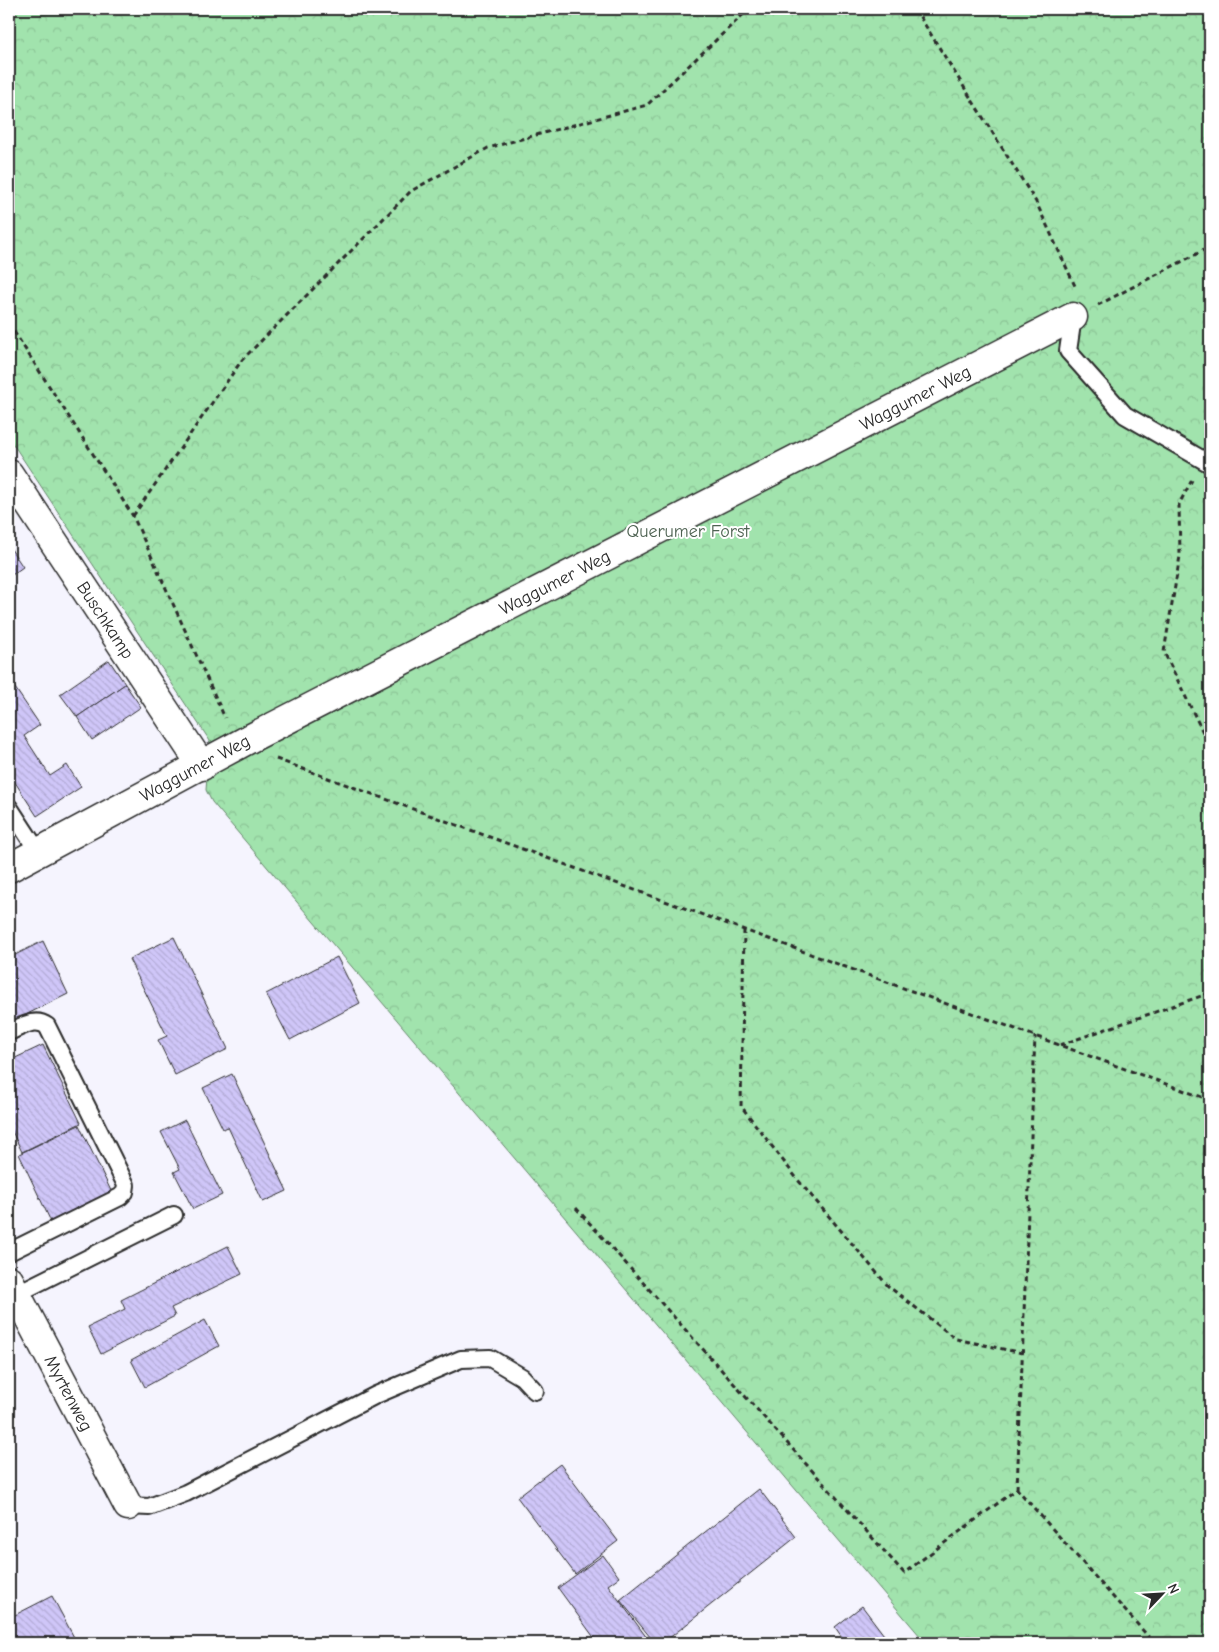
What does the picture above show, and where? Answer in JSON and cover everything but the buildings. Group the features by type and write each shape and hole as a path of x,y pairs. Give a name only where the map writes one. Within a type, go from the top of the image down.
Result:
{"street":[{"name":"Waggumer Weg","path":"9,868 202,766 237,745 1073,317"},
{"name":"Buschkamp","path":"9,474 202,766"},
{"name":"Myrtenweg","path":"12,1287 128,1506"}],"lane":[{"path":"1073,317 1068,351 1125,415 1207,462"},
{"path":"9,808 38,853"},
{"path":"9,1032 36,1022 42,1022 47,1026 126,1184 125,1192 120,1197 9,1252"},
{"path":"12,1287 174,1215"},
{"path":"128,1506 149,1507 186,1493 376,1395 461,1359 490,1358 522,1376 535,1391"}],"path":[{"path":"133,516 242,360 411,191 488,148 647,104 749,9"},
{"path":"915,9 1036,202 1082,300 1073,317"},
{"path":"1073,317 1210,247"},
{"path":"9,324 133,516 237,745 1210,1100"},
{"path":"1207,462 1179,504 1180,556 1164,652 1210,747"},
{"path":"744,930 740,1106 798,1180 888,1286 956,1339 1022,1353"},
{"path":"1060,1045 1210,993"},
{"path":"1035,1036 1017,1489 1154,1643"},
{"path":"576,1208 904,1574 1017,1489"}],"green space":[{"name":"Querumer Forst","path":"9,9 1210,9 1210,1643 926,1643 212,802 206,790 210,741 9,438"}]}
